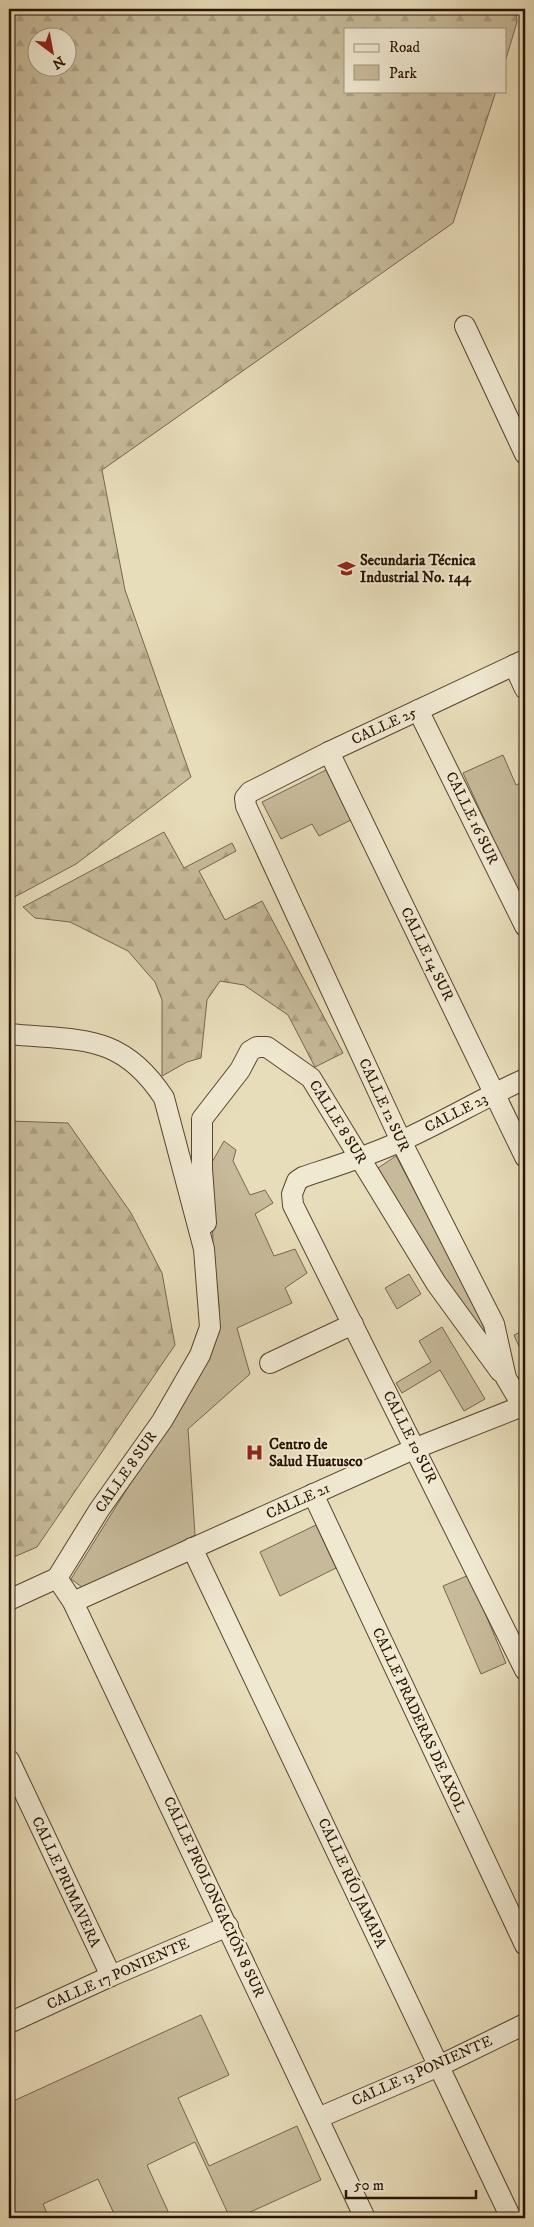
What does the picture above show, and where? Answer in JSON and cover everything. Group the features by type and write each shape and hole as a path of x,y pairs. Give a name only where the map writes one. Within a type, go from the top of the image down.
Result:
{"street":[{"path":"466,326 525,454"},
{"path":"519,663 525,690"},
{"name":"CALLE 25","path":"245,798 250,792 329,752 519,663"},
{"name":"CALLE 16 SUR","path":"418,710 525,926"},
{"name":"CALLE 14 SUR","path":"329,752 525,1157"},
{"name":"CALLE 12 SUR","path":"245,798 246,806 401,1142 494,1324 506,1378 524,1407"},
{"name":"CALLE 8 SUR","path":"9,1034 94,1042 114,1049 131,1059 154,1083 164,1098 204,1249 210,1327 200,1355 162,1421 99,1510 57,1578"},
{"name":"CALLE 8 SUR","path":"204,1249 207,1235 202,1169 202,1119 240,1070 250,1052 257,1047 267,1047 311,1078 436,1283 506,1378"},
{"name":"CALLE 23","path":"293,1204 292,1194 297,1181 401,1142 494,1093 525,1079"},
{"name":"CALLE 10 SUR","path":"293,1204 524,1664"},
{"path":"270,1363 354,1324"},
{"name":"CALLE 21","path":"73,1602 416,1448 524,1407"},
{"name":"CALLE PRADERAS DE AXOL","path":"313,1494 525,1945"},
{"name":"CALLE RÍO JAMAPA","path":"192,1548 511,2218"},
{"path":"9,1600 57,1578"},
{"name":"CALLE PROLONGACIÓN 8 SUR","path":"57,1578 73,1602 365,2218"},
{"name":"CALLE PRIMAVERA","path":"9,1760 111,1976"},
{"name":"CALLE 17 PONIENTE","path":"9,2023 111,1976 228,1926"},
{"name":"CALLE 13 PONIENTE","path":"318,2118 439,2066 525,2024"}],"green space":[{"path":"9,9 516,9 517,22 506,59 506,28 344,28 344,92 496,92 453,223 102,470 125,590 191,777 76,864 9,900"},
{"path":"503,755 516,785 525,781 525,908 463,773"},
{"path":"326,770 351,820 319,836 312,824 281,839 262,802"},
{"path":"164,832 184,868 232,843 236,851 199,871 225,920 262,901 343,1053 315,1067 288,1015 244,985 220,981 207,1000 201,1058 187,1062 162,1076 162,1000 155,982 128,951 70,922 35,918 23,907"},
{"path":"9,1121 68,1123 131,1213 162,1273 175,1345 37,1547 9,1559"},
{"path":"224,1141 236,1150 233,1161 250,1195 265,1190 273,1203 255,1214 274,1256 295,1249 307,1273 285,1288 292,1303 237,1328 250,1374 188,1429 195,1535 86,1590 71,1579 207,1360 218,1330 219,1305 213,1248 211,1164"},
{"path":"396,1156 475,1305 488,1338 442,1281 378,1168"},
{"path":"409,1274 421,1294 397,1309 385,1288"},
{"path":"442,1327 485,1399 464,1411 440,1370 402,1393 396,1383 431,1362 419,1341"},
{"path":"525,1330 525,1360 514,1335"},
{"path":"316,1525 336,1568 280,1596 260,1552"},
{"path":"469,1575 506,1663 481,1674 443,1586"},
{"path":"201,2015 229,2075 178,2098 209,2166 297,2126 321,2180 237,2218 230,2218 195,2142 147,2165 171,2218 116,2218 98,2179 43,2204 49,2218 9,2218 9,2103"}],"place":[{"name":"Secundaria Técnica Industrial No. 144","path":"346,569"},
{"name":"Centro de Salud Huatusco","path":"255,1453"}]}
